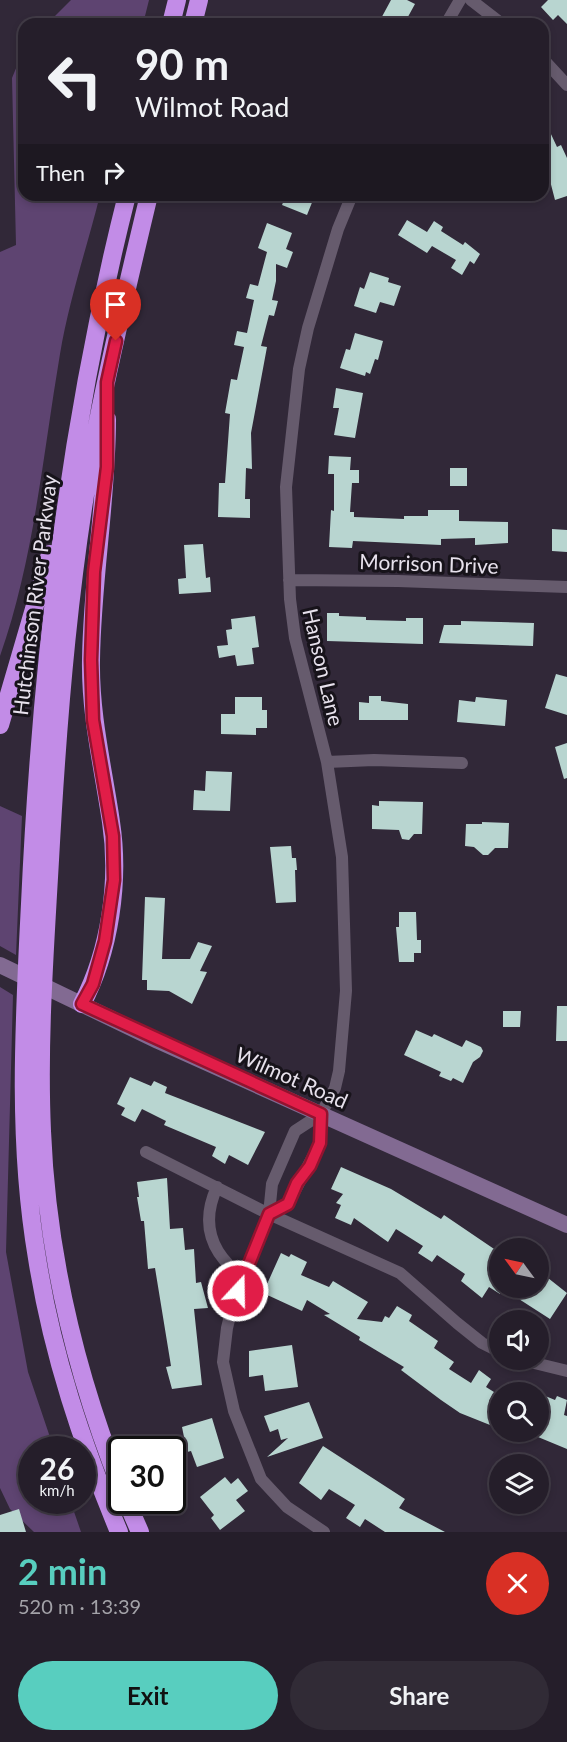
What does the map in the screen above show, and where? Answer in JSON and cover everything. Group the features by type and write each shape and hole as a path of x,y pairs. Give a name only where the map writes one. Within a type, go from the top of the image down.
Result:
{"highway":[{"path":"172,18 177,0"},
{"path":"194,18 199,0"},
{"name":"Hutchinson River Parkway","path":"81,1436 58,1362 36,1257 25,1152 23,1098 39,743 47,652 67,495 96,326 126,201"},
{"name":"Hutchinson River Parkway","path":"108,1451 88,1396 62,1293 46,1188 40,1080 52,817 64,658 90,469 148,201"},
{"path":"82,1004 93,984 105,941 114,880 113,836 93,720 91,660 94,572 107,467 107,382"},
{"path":"0,724 67,495"},
{"name":"Hutchinson River Parkway","path":"96,1473 120,1532"},
{"path":"96,1489 108,1532"},
{"path":"132,1514 140,1532"}],"street":[{"path":"450,18 460,0"},
{"path":"471,0 494,18"},
{"path":"549,66 567,85"},
{"name":"Hanson Lane","path":"321,1114 335,1088 339,1071 346,991 342,857 327,762 300,668 289,580 286,487 299,369 318,291 350,201"},
{"name":"Morrison Drive","path":"289,580 398,580 567,587"},
{"path":"327,762 462,763"},
{"name":"Wilmot Road","path":"8,969 567,1225"},
{"path":"321,1114 295,1131 272,1184 269,1214 243,1277 227,1328 223,1362 234,1411 252,1460 271,1492 286,1507 324,1532"},
{"path":"269,1214 288,1204 297,1183 310,1166 320,1143 321,1114"},
{"path":"146,1152 269,1214 400,1272 465,1329 489,1345"},
{"path":"217,1187 209,1207 209,1237 226,1265 243,1277"},
{"path":"549,1367 567,1371"}],"shaded area":[{"path":"71,0 149,0 144,18 53,18"},
{"path":"18,64 18,201 98,201 64,334 29,545 12,620 0,656 0,252 16,245 12,78"},
{"path":"0,806 22,816 16,955 0,946"},
{"path":"0,987 13,995 6,1252 28,1372 50,1436 18,1436 18,1514 75,1514 81,1532 34,1532 10,1509 0,1488"}],"building":[{"path":"391,0 407,0 415,4 407,18 381,18"},
{"path":"548,0 567,0 567,24 558,15 553,20 541,7"},
{"path":"549,130 557,147 561,145 567,158 567,196 555,200 549,177"},
{"path":"284,201 313,201 307,215 282,205"},
{"path":"407,220 427,232 434,221 443,227 441,231 463,245 465,242 480,254 474,264 470,261 462,275 451,268 456,260 432,246 427,253 398,235"},
{"path":"267,223 292,233 286,249 293,252 287,268 276,264 276,281 272,300 278,301 274,316 269,315 261,346 267,347 251,433 252,469 246,468 245,499 250,499 250,518 218,517 219,483 225,483 230,414 225,413 231,379 237,380 244,347 234,345 237,331 247,333 254,300 246,298 250,284 258,286 267,252 258,248"},
{"path":"370,272 389,278 388,282 401,286 394,306 380,302 376,313 354,306 360,287 364,289"},
{"path":"355,333 383,341 378,360 375,359 370,374 366,372 365,376 340,368 346,349 350,350"},
{"path":"336,388 363,393 355,438 334,435 339,408 333,408"},
{"path":"329,456 351,457 350,470 359,470 359,483 352,483 350,512 354,512 354,517 404,519 404,516 428,516 428,510 459,510 459,521 508,522 508,543 475,545 475,538 441,539 441,545 353,541 352,548 329,547 331,510 334,511 334,474 328,474"},
{"path":"450,468 467,468 467,486 450,486"},
{"path":"552,529 567,530 567,552 552,551"},
{"path":"203,544 206,578 210,577 211,592 179,594 178,579 186,578 184,545"},
{"path":"327,613 366,617 366,620 406,621 406,618 423,618 423,644 327,641"},
{"path":"255,616 259,647 252,648 254,664 237,666 235,655 219,658 217,646 228,645 226,630 232,629 231,619"},
{"path":"461,621 534,623 533,646 439,643 444,625 461,625"},
{"path":"556,674 567,677 567,715 545,708"},
{"path":"369,696 381,696 381,701 408,704 408,720 359,720 359,702 369,703"},
{"path":"235,697 262,697 262,710 267,710 267,728 256,728 256,735 221,734 221,714 235,714"},
{"path":"476,697 507,700 505,726 457,722 459,700 475,702"},
{"path":"567,743 567,778 564,779 555,747"},
{"path":"206,771 232,772 230,811 193,810 194,790 205,791"},
{"path":"379,801 423,802 422,834 414,834 409,840 402,839 399,830 372,829 372,805 379,806"},
{"path":"482,822 509,823 508,848 495,848 488,855 483,855 474,847 465,846 466,824 482,824"},
{"path":"291,846 292,858 296,858 296,902 276,903 270,847"},
{"path":"145,897 165,898 162,959 190,959 198,942 212,946 200,971 207,972 192,1004 169,991 147,990 147,980 142,980"},
{"path":"399,912 416,912 417,940 421,940 421,953 414,953 414,962 399,962 396,927 399,927"},
{"path":"557,1006 567,1006 567,1041 556,1041"},
{"path":"503,1011 521,1011 520,1027 503,1027"},
{"path":"416,1030 432,1037 434,1034 462,1047 466,1040 481,1047 483,1051 480,1057 473,1062 463,1083 453,1078 451,1081 439,1076 441,1072 404,1055"},
{"path":"130,1077 151,1086 154,1081 167,1087 165,1093 265,1132 248,1165 229,1155 225,1164 212,1156 216,1147 164,1125 166,1121 142,1109 135,1122 121,1115 125,1108 117,1104"},
{"path":"341,1167 391,1189 441,1219 444,1215 489,1246 489,1287 482,1298 461,1281 465,1274 437,1255 432,1262 418,1253 423,1246 396,1229 388,1242 354,1218 351,1225 335,1218 341,1205 336,1203 343,1194 331,1189"},
{"path":"167,1178 170,1229 183,1228 185,1250 194,1249 196,1283 201,1282 208,1308 194,1309 202,1385 172,1389 166,1367 171,1366 155,1268 148,1269 144,1221 141,1221 137,1197 139,1197 137,1182"},
{"path":"281,1253 289,1257 291,1254 307,1262 301,1275 329,1287 333,1281 368,1302 357,1319 382,1322 385,1316 389,1318 397,1306 412,1315 409,1321 438,1341 434,1348 454,1362 449,1369 471,1383 479,1370 491,1379 486,1387 489,1389 489,1425 460,1413 441,1400 401,1370 404,1367 359,1340 360,1337 324,1315 330,1314 307,1300 302,1311 263,1293"},
{"path":"549,1279 567,1293 550,1319 549,1310 536,1310 517,1298 549,1298"},
{"path":"292,1345 298,1387 265,1391 263,1375 249,1377 249,1351"},
{"path":"557,1396 567,1400 564,1415 567,1416 567,1449 549,1442 549,1398 555,1400"},
{"path":"309,1402 323,1438 267,1457 288,1438 281,1440 278,1429 270,1432 264,1416"},
{"path":"212,1418 224,1458 197,1467 191,1451 187,1452 186,1436 184,1436 182,1427"},
{"path":"323,1446 405,1499 399,1508 445,1532 385,1532 365,1519 360,1527 346,1518 355,1505 329,1489 321,1500 299,1483"},
{"path":"225,1477 231,1484 238,1478 248,1491 236,1500 245,1511 220,1530 211,1518 214,1515 200,1497"},
{"path":"18,1509 26,1532 0,1532 0,1515"}],"route":[{"path":"116,341 107,382 107,467 94,572 91,660 93,720 113,836 114,880 105,941 93,984 82,1004 158,1041 321,1114 320,1143 310,1166 297,1183 288,1204 269,1214 238,1291"}]}
